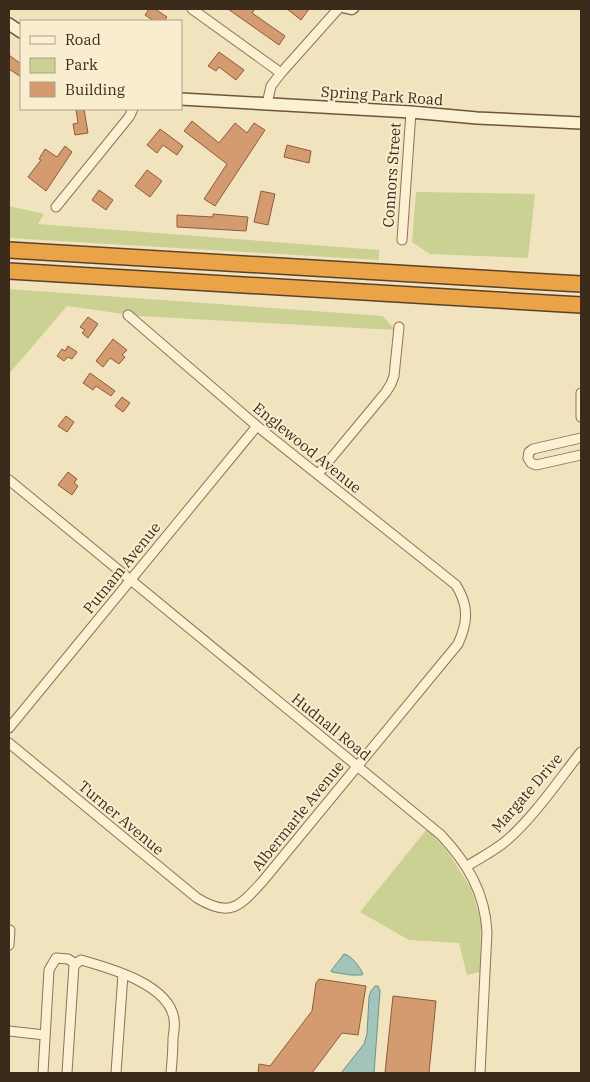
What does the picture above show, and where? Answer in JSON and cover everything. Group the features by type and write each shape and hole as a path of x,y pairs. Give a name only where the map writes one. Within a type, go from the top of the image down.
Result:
{"highway":[{"path":"9,250 581,284"},
{"path":"9,271 581,305"}],"main road":[{"path":"9,24 20,31"},
{"name":"Spring Park Road","path":"182,99 581,123"}],"street":[{"path":"192,9 281,73"},
{"path":"267,104 271,86 338,9"},
{"path":"343,9 352,11 355,9"},
{"path":"56,207 129,117 132,110"},
{"name":"Connors Street","path":"402,240 411,112"},
{"name":"Englewood Avenue","path":"128,315 257,426 456,585 465,604"},
{"path":"318,474 391,384 394,376 399,327"},
{"path":"581,393 581,417"},
{"name":"Putnam Avenue","path":"9,728 257,426"},
{"path":"581,438 533,449 529,452 528,458 531,463 536,465 581,455"},
{"name":"Hudnall Road","path":"9,480 452,846 467,866 479,892 487,919 480,1073"},
{"name":"Albermarle Avenue","path":"219,908 236,906 244,901 262,882 458,644 465,622 465,604"},
{"name":"Turner Avenue","path":"9,743 197,898 219,908"},
{"name":"Margate Drive","path":"467,866 493,850 516,831 581,752"},
{"path":"9,945 10,930"},
{"path":"43,1073 50,970 56,958 68,959 76,964"},
{"path":"67,1073 74,965 81,960 113,969 142,982 159,994 170,1006 174,1020 171,1073"},
{"path":"116,1073 123,974"},
{"path":"9,1031 45,1035"}],"green space":[{"path":"416,192 535,194 528,258 430,254 412,242"},
{"path":"9,206 44,214 38,224 379,250 379,260 9,238"},
{"path":"9,289 383,316 395,330 138,316 67,306 9,374"},
{"path":"427,829 447,851 471,888 481,922 480,972 467,975 459,943 409,940 360,912"}],"water":[{"path":"344,954 355,962 362,975 331,971"},
{"path":"375,986 378,986 380,991 374,1073 341,1073 364,1044 367,1034 369,997"}],"building":[{"path":"149,9 155,9 167,17 165,20 152,20 145,15"},
{"path":"228,9 255,9 252,13 285,36 279,45"},
{"path":"287,9 309,9 301,20"},
{"path":"219,52 244,70 236,80 219,67 216,71 208,66"},
{"path":"9,55 20,63 20,76 9,69"},
{"path":"76,110 84,110 88,133 75,135 73,124 78,123"},
{"path":"192,121 219,143 235,123 247,133 254,123 265,130 215,206 204,199 227,164 184,131"},
{"path":"160,129 183,146 177,155 163,145 157,153 147,145"},
{"path":"287,145 311,151 309,163 284,157"},
{"path":"65,146 72,152 46,191 28,177 41,160 39,159 45,149 57,157"},
{"path":"147,170 162,181 150,197 135,186"},
{"path":"99,190 113,200 106,210 92,200"},
{"path":"261,191 275,194 268,225 254,222"},
{"path":"213,214 248,217 246,231 177,227 177,215 213,217"},
{"path":"88,317 98,324 88,338 82,333 85,330 80,327"},
{"path":"113,339 127,350 122,355 125,357 119,364 110,358 103,367 96,361"},
{"path":"68,346 77,352 72,359 68,357 64,361 57,356 62,349 65,351"},
{"path":"90,373 115,391 111,396 96,386 93,390 83,383"},
{"path":"122,397 130,403 123,412 115,406"},
{"path":"66,416 74,422 67,432 58,426"},
{"path":"68,472 77,479 74,483 78,486 72,495 58,485"},
{"path":"319,979 366,986 358,1035 342,1033 312,1073 258,1073 259,1064 270,1066 312,1011 316,983"},
{"path":"393,996 436,1001 429,1073 385,1073"}]}
